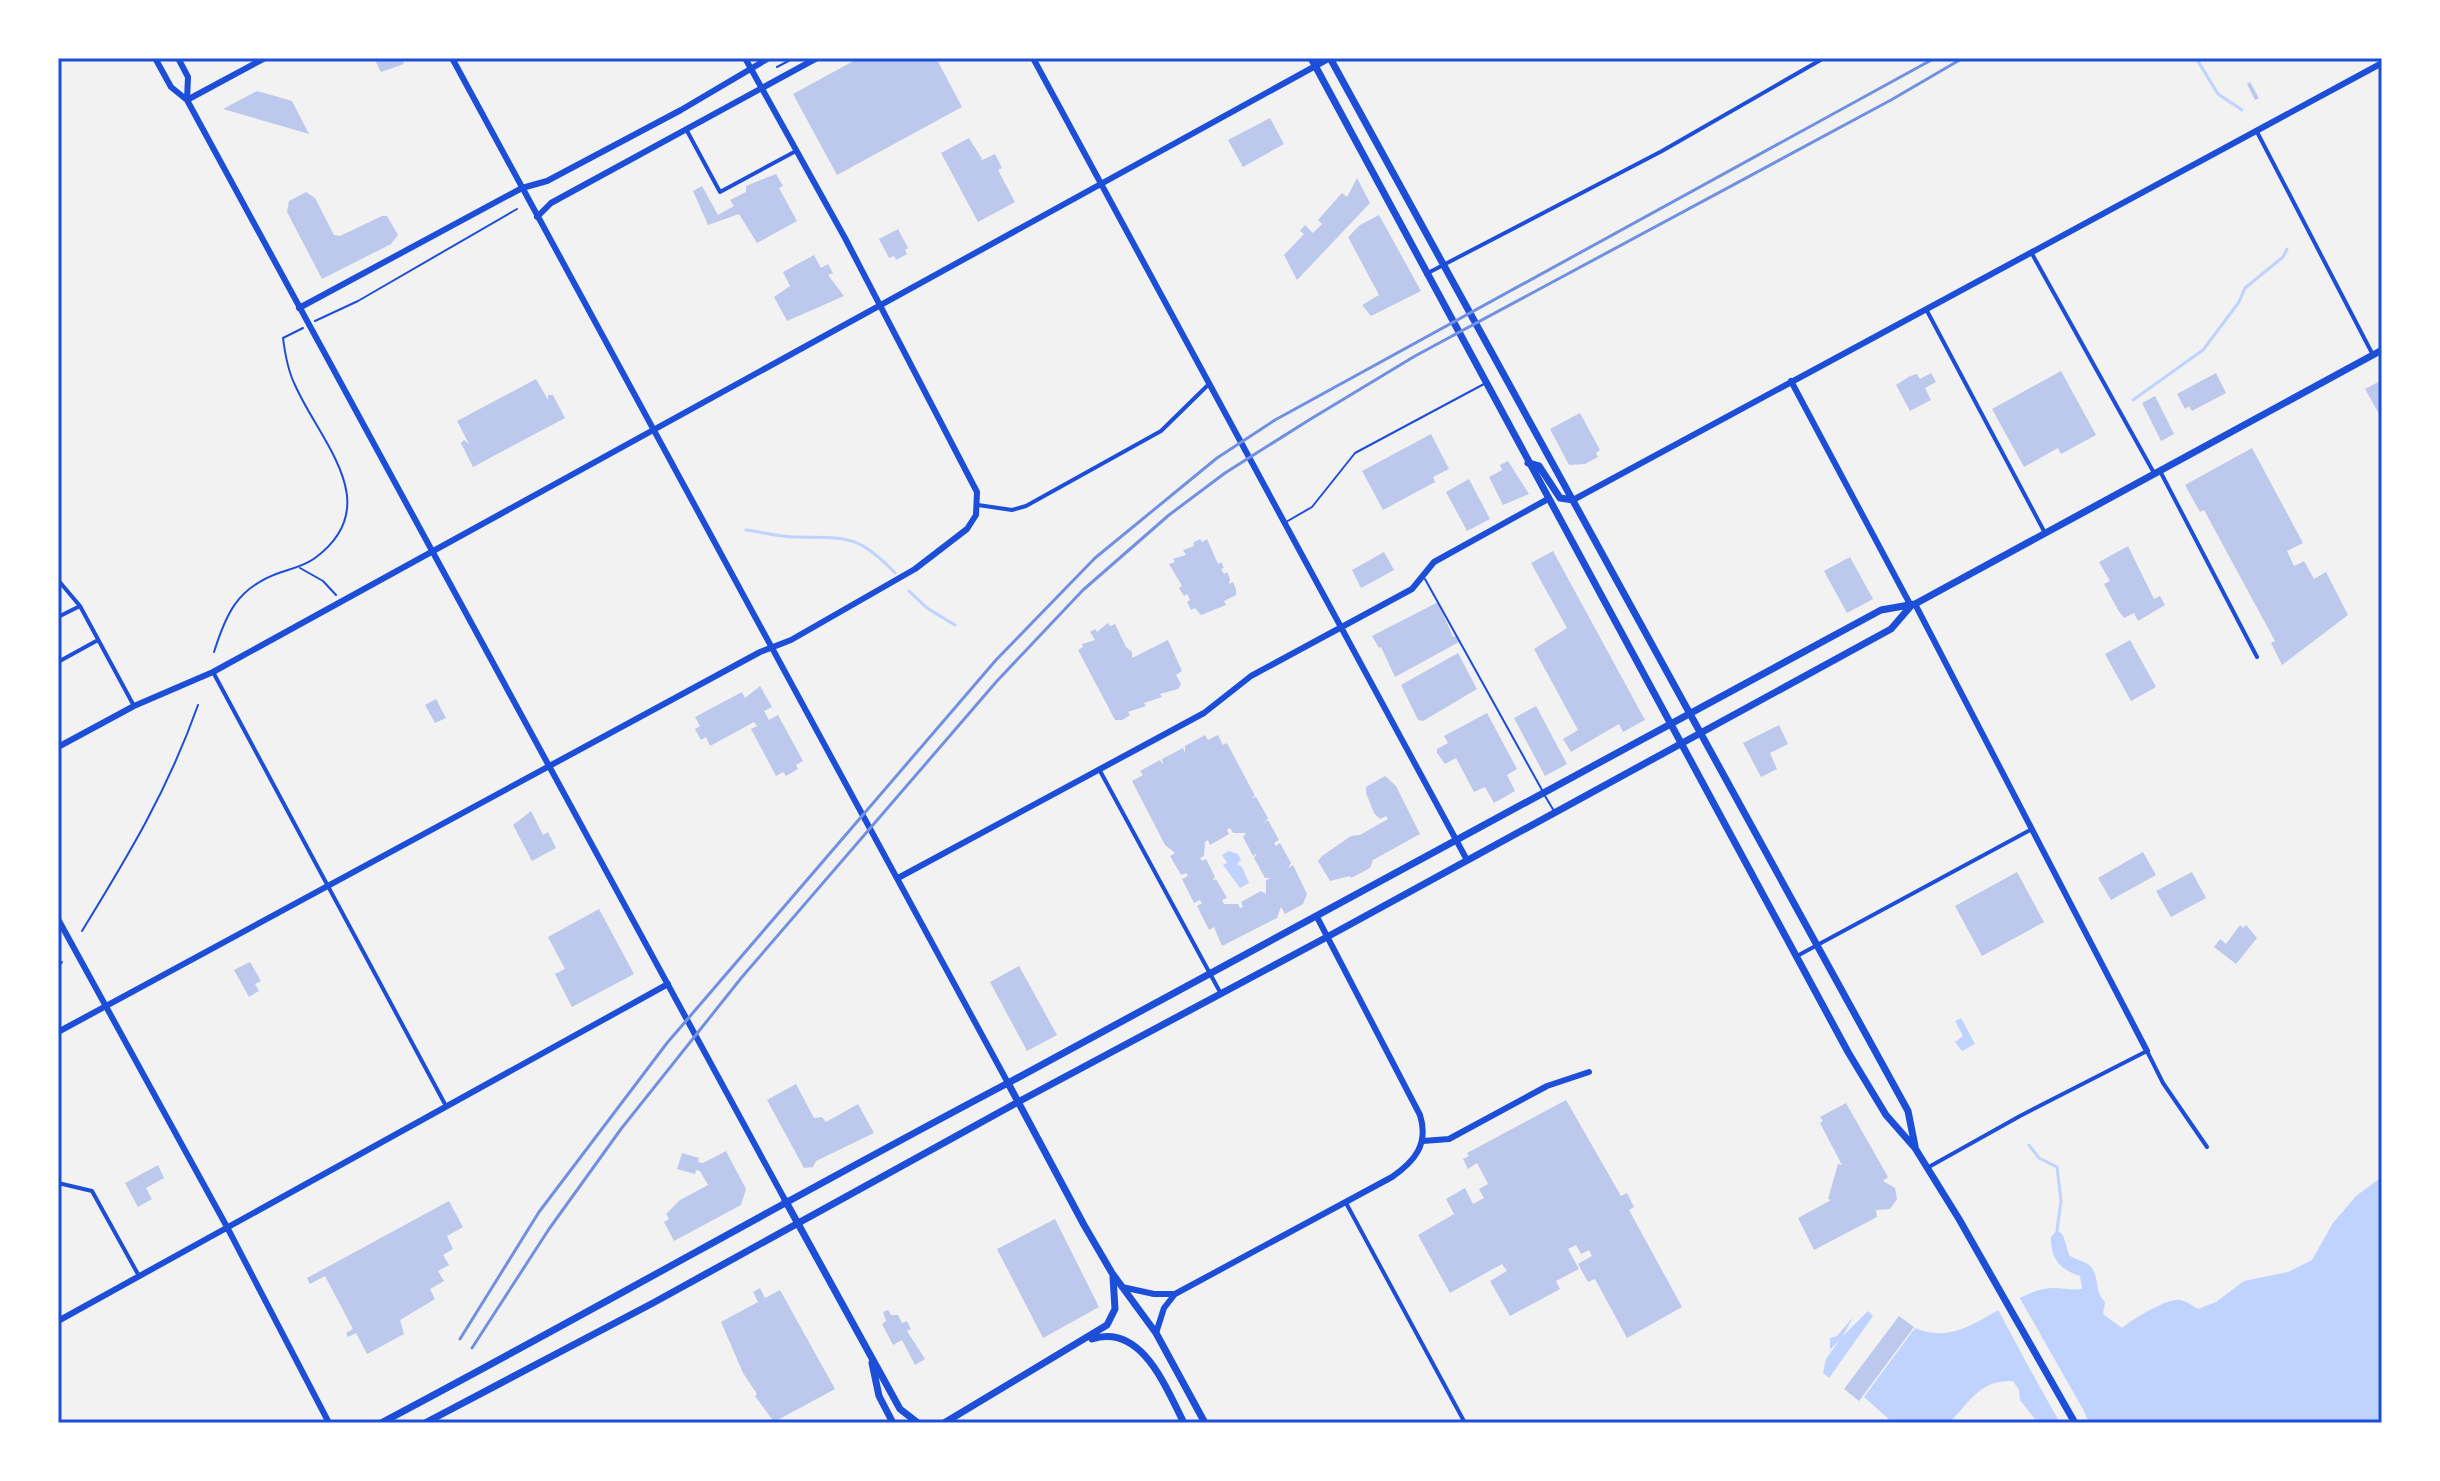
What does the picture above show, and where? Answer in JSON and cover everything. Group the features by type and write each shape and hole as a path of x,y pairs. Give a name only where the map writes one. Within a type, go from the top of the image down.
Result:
{"main road":[{"path":"1330,58 1908,1111 1915,1148"},
{"path":"1313,62 1475,366 1886,1115 1915,1148 1986,1265 2075,1423"},
{"path":"425,1423 1891,629 1913,605 2382,350"},
{"path":"1528,463 1539,466 1560,498 1573,500"},
{"path":"381,1423 586,1314 785,1200 1317,917 1687,712 1881,610 1913,605"},
{"path":"1008,1083 1112,1273 1156,1333 1205,1423"},
{"path":"785,1200 900,1409 918,1423"},
{"path":"944,1423 1082,1343 1114,1318 1112,1273"},
{"path":"1082,1343 1106,1336 1136,1345 1147,1356 1184,1423"},
{"path":"871,1357 879,1396 893,1423"}],"street":[{"path":"155,58 171,87 187,100 785,1200"},
{"path":"178,58 188,77 187,100"},
{"path":"187,100 265,58"},
{"path":"452,58 1008,1083"},
{"path":"58,1032 773,645 791,640 905,576 967,529 978,505 977,492 798,150 745,58"},
{"path":"299,308 522,188 547,181 769,58"},
{"path":"537,217 551,203 817,58"},
{"path":"1033,58 1467,860"},
{"path":"58,747 134,706 213,672 653,427 815,344 880,304 1313,62 1330,58"},
{"path":"1426,274 1662,151 1824,58"},
{"path":"1573,500 2382,63"},
{"path":"686,129 720,192 798,150"},
{"path":"2256,130 2373,355"},
{"path":"2031,252 2158,472 2257,657"},
{"path":"1926,309 2045,533"},
{"path":"1791,381 1913,605 2169,1092 2207,1147"},
{"path":"978,505 1012,510 1026,506 1161,431 1209,384"},
{"path":"898,878 1204,713 1245,680 1412,589 1434,562 1548,499"},
{"path":"58,580 80,606 134,706"},
{"path":"58,617 80,606"},
{"path":"58,662 98,640"},
{"path":"213,672 447,1108"},
{"path":"1099,769 1221,994"},
{"path":"1797,956 2032,829"},
{"path":"1156,1333 1164,1308 1175,1294 1399,1172 1414,1159 1423,1141 1420,1115 1317,917"},
{"path":"58,919 227,1227 329,1423"},
{"path":"58,1321 668,984"},
{"path":"1927,1168 2147,1051"},
{"path":"1423,1141 1437,1142 1456,1136 1547,1086 1589,1072"},
{"path":"58,1183 92,1191 139,1276"},
{"path":"1346,1203 1465,1423"},
{"path":"1122,1287 1154,1294 1175,1294"}],"lane":[{"path":"1284,523 1312,507 1355,453 1485,384"},
{"path":"1424,576 1554,812"}],"path":[{"path":"777,67 794,58"},
{"path":"324,316 358,301 517,209"},
{"path":"214,652 226,616 240,596 264,579 316,558 336,537 345,518 348,496 337,460 291,374 283,338 294,333"},
{"path":"299,567 323,581 340,601"},
{"path":"82,931 146,827 173,772 198,705"},
{"path":"58,968 62,962"}],"water":[{"path":"1229,851 1238,854 1241,860 1237,864 1242,867 1249,883 1240,888 1223,865 1227,863 1222,855"},
{"path":"1961,1018 1975,1044 1962,1051 1955,1042 1963,1036 1955,1021"},
{"path":"2382,1177 2382,1423 2038,1423 2020,1400 2019,1390 2013,1381 1984,1388 1949,1423 1893,1423 1864,1397 1915,1328 1932,1333 1949,1332 1965,1328 2028,1294 2054,1288 2082,1289 2080,1276 2062,1267 2054,1257 2051,1237 2057,1230 2063,1235 2069,1255 2087,1263 2094,1271 2099,1293 2105,1302 2103,1314 2122,1328 2168,1302 2180,1300 2198,1309 2216,1302 2244,1281 2288,1272 2312,1260 2333,1223 2356,1196"},
{"path":"1868,1311 1873,1316 1829,1378 1823,1373 1826,1359 1841,1338 1830,1350 1830,1338 1837,1336 1853,1317 1843,1336"}],"pier":[{"path":"2018,1295 2089,1423 2060,1423 2026,1362 1996,1306"}],"building":[{"path":"374,58 406,58 402,60 404,64 381,72"},
{"path":"859,58 936,58 962,107 837,175 793,94"},
{"path":"2250,82 2259,98 2255,100 2247,84"},
{"path":"257,91 292,101 309,134 223,109"},
{"path":"1270,118 1284,144 1243,167 1228,140"},
{"path":"969,138 982,159 980,161 995,154 1002,168 998,170 1015,202 978,222 941,153"},
{"path":"776,174 783,186 779,188 797,221 757,243 739,214 708,225 693,191 702,186 718,215 734,206 730,200 746,192 746,186"},
{"path":"1357,178 1370,203 1297,280 1284,255 1304,234 1300,231 1305,225 1313,233 1322,224 1318,220 1342,193 1347,197"},
{"path":"306,192 315,198 334,235 340,236 387,216 398,235 391,244 322,279 287,212 289,201"},
{"path":"1379,215 1421,291 1371,316 1362,305 1379,295 1348,237 1360,225"},
{"path":"898,229 908,248 905,250 907,254 896,260 894,256 889,258 879,239"},
{"path":"814,255 821,268 828,264 833,273 828,275 844,296 787,321 774,297 790,286 783,272"},
{"path":"2061,371 2096,435 2061,454 2058,448 2024,467 1992,409"},
{"path":"1931,373 1936,382 1925,388 1931,400 1910,411 1896,385 1910,376 1917,374 1920,379"},
{"path":"2216,373 2226,393 2192,411 2189,406 2185,409 2177,394"},
{"path":"536,379 548,400 548,395 553,395 565,418 473,467 461,443 464,440 469,444 457,421"},
{"path":"2382,380 2382,419 2365,389"},
{"path":"2155,396 2174,434 2161,441 2142,403"},
{"path":"1580,413 1600,450 1596,453 1598,457 1585,464 1569,465 1550,429"},
{"path":"1431,434 1449,469 1433,477 1435,482 1383,510 1362,471"},
{"path":"2252,448 2303,543 2287,551 2294,566 2304,561 2314,579 2326,572 2348,615 2282,665 2271,643 2275,641 2204,510 2200,512 2185,485"},
{"path":"1508,461 1529,494 1503,505 1489,477 1502,470 1500,465"},
{"path":"1469,479 1490,519 1467,531 1446,492"},
{"path":"1200,539 1202,542 1207,539 1218,564 1221,562 1224,568 1221,569 1224,574 1227,572 1229,584 1233,582 1236,589 1236,595 1224,601 1226,605 1201,615 1195,608 1191,610 1187,602 1190,600 1179,588 1182,586 1169,564 1175,562 1173,559 1186,555 1183,550 1194,546 1193,543"},
{"path":"2128,546 2154,599 2160,596 2165,605 2138,621 2134,613 2124,618 2118,610 2104,584 2110,581 2099,562"},
{"path":"1553,551 1645,720 1623,732 1619,724 1571,752 1563,739 1578,730 1534,649 1567,628 1531,563"},
{"path":"1384,552 1394,570 1361,588 1352,570"},
{"path":"1850,557 1873,599 1847,613 1824,571"},
{"path":"1438,602 1453,637 1456,636 1459,642 1395,677 1381,647 1372,636"},
{"path":"1108,623 1110,626 1115,624 1126,647 1132,652 1132,658 1168,640 1182,671 1176,675 1181,684 1178,689 1160,694 1162,697 1128,712 1130,715 1122,720 1115,720 1078,650 1083,647 1082,644 1095,640 1090,632 1095,629 1097,632"},
{"path":"2130,640 2156,687 2131,701 2105,654"},
{"path":"1458,653 1477,689 1423,721 1418,720 1401,685"},
{"path":"760,686 772,707 764,711 769,720 778,715 803,761 796,765 798,769 786,776 783,772 776,776 751,729 757,726 754,722 710,746 706,737 701,740 695,729 700,726 695,717 742,692 745,698"},
{"path":"436,699 446,718 435,723 425,705"},
{"path":"1536,706 1567,764 1545,776 1514,718"},
{"path":"1487,713 1517,769 1507,775 1515,791 1494,803 1485,787 1474,792 1456,758 1445,764 1437,753 1437,749 1448,743 1444,736"},
{"path":"1779,725 1788,744 1770,753 1777,769 1761,777 1743,743"},
{"path":"1205,735 1208,740 1218,735 1223,745 1227,743 1255,796 1251,798 1256,797 1268,818 1264,823 1268,820 1279,840 1274,843 1276,846 1280,843 1291,863 1288,868 1293,865 1307,894 1303,904 1285,914 1281,907 1277,918 1222,946 1214,927 1209,930 1197,906 1202,903 1200,900 1194,903 1182,879 1188,876 1186,873 1181,875 1170,856 1175,853 1165,845 1132,781 1143,775 1140,771 1160,760 1163,765 1162,759 1183,748 1185,753 1185,746","holes":["1230,828 1233,833 1246,833 1243,837 1253,856 1257,853 1254,858 1265,878 1271,878 1266,880 1266,894 1261,891 1241,902 1243,907 1240,908 1238,904 1224,904 1222,900 1227,898 1216,879 1212,881 1215,877 1206,859 1202,861 1200,858 1204,856 1205,842 1208,840 1210,845 1229,834 1227,830"]},
{"path":"1385,776 1396,786 1420,834 1373,860 1370,868 1351,878 1330,881 1318,861 1322,856 1351,836 1360,835 1388,819 1386,816 1380,819 1374,813 1366,793 1366,787"},
{"path":"531,811 543,835 548,832 556,848 532,861 513,825"},
{"path":"2143,852 2156,875 2111,900 2098,878"},
{"path":"2017,872 2044,922 1982,956 1955,906"},
{"path":"2192,872 2206,898 2171,917 2156,891"},
{"path":"599,909 634,974 572,1007 555,974 565,969 548,937"},
{"path":"2240,925 2243,928 2246,925 2257,938 2236,964 2214,947 2220,939 2226,944"},
{"path":"250,962 261,981 255,984 259,991 249,997 234,970"},
{"path":"1019,966 1057,1035 1027,1051 990,982"},
{"path":"796,1084 814,1118 822,1117 826,1122 858,1104 874,1133 816,1161 813,1167 804,1168 767,1100"},
{"path":"1566,1100 1621,1196 1627,1193 1634,1207 1629,1210 1682,1307 1627,1338 1595,1279 1588,1282 1578,1264 1592,1256 1589,1250 1581,1254 1576,1245 1568,1249 1579,1269 1556,1281 1560,1289 1510,1316 1490,1281 1507,1271 1502,1264 1450,1293 1418,1235 1454,1214 1446,1199 1465,1188 1473,1204 1484,1198 1479,1189 1488,1184 1477,1163 1468,1169 1463,1159 1469,1156 1467,1153"},
{"path":"1846,1103 1888,1177 1883,1181 1895,1188 1897,1199 1890,1209 1876,1210 1877,1217 1814,1250 1798,1218 1831,1200 1828,1199 1838,1164 1842,1165 1820,1123 1823,1121 1820,1117"},
{"path":"726,1151 746,1189 741,1205 674,1241 664,1222 669,1219 666,1214 680,1200 708,1185 700,1171 696,1170 695,1174 677,1169 682,1153 699,1158 698,1162 703,1163"},
{"path":"158,1165 164,1178 146,1188 152,1199 138,1207 125,1183"},
{"path":"449,1201 463,1227 447,1236 453,1249 443,1255 449,1265 438,1271 444,1281 430,1289 435,1299 400,1320 404,1334 367,1354 356,1333 348,1337 346,1333 353,1329 325,1276 310,1284 307,1278"},
{"path":"1055,1219 1099,1307 1043,1338 997,1249"},
{"path":"760,1288 765,1298 780,1290 835,1389 774,1422 755,1396 757,1394 743,1373 721,1322 758,1302 753,1292"},
{"path":"888,1310 891,1315 898,1315 902,1323 907,1321 911,1329 907,1331 925,1359 915,1365 902,1340 893,1345 882,1324 886,1321 883,1312"},
{"path":"1899,1316 1914,1327 1859,1401 1844,1389"}],"waterway":[{"path":"2196,58 2218,94 2242,110"},
{"path":"2133,400 2203,350 2239,302 2245,288 2283,257 2287,249"},
{"path":"746,530 783,536 850,540 870,551 895,573"},
{"path":"909,591 927,608 955,625"},
{"path":"2029,1145 2039,1158 2057,1167 2061,1201 2057,1230"}],"railway":[{"path":"460,1339 539,1212 667,1043 996,660 1095,558 1217,458 1275,420 1935,58"},
{"path":"472,1348 549,1229 621,1129 742,977 997,681 1083,590 1169,515 1225,473 1415,356 1891,100 1963,58"}]}
